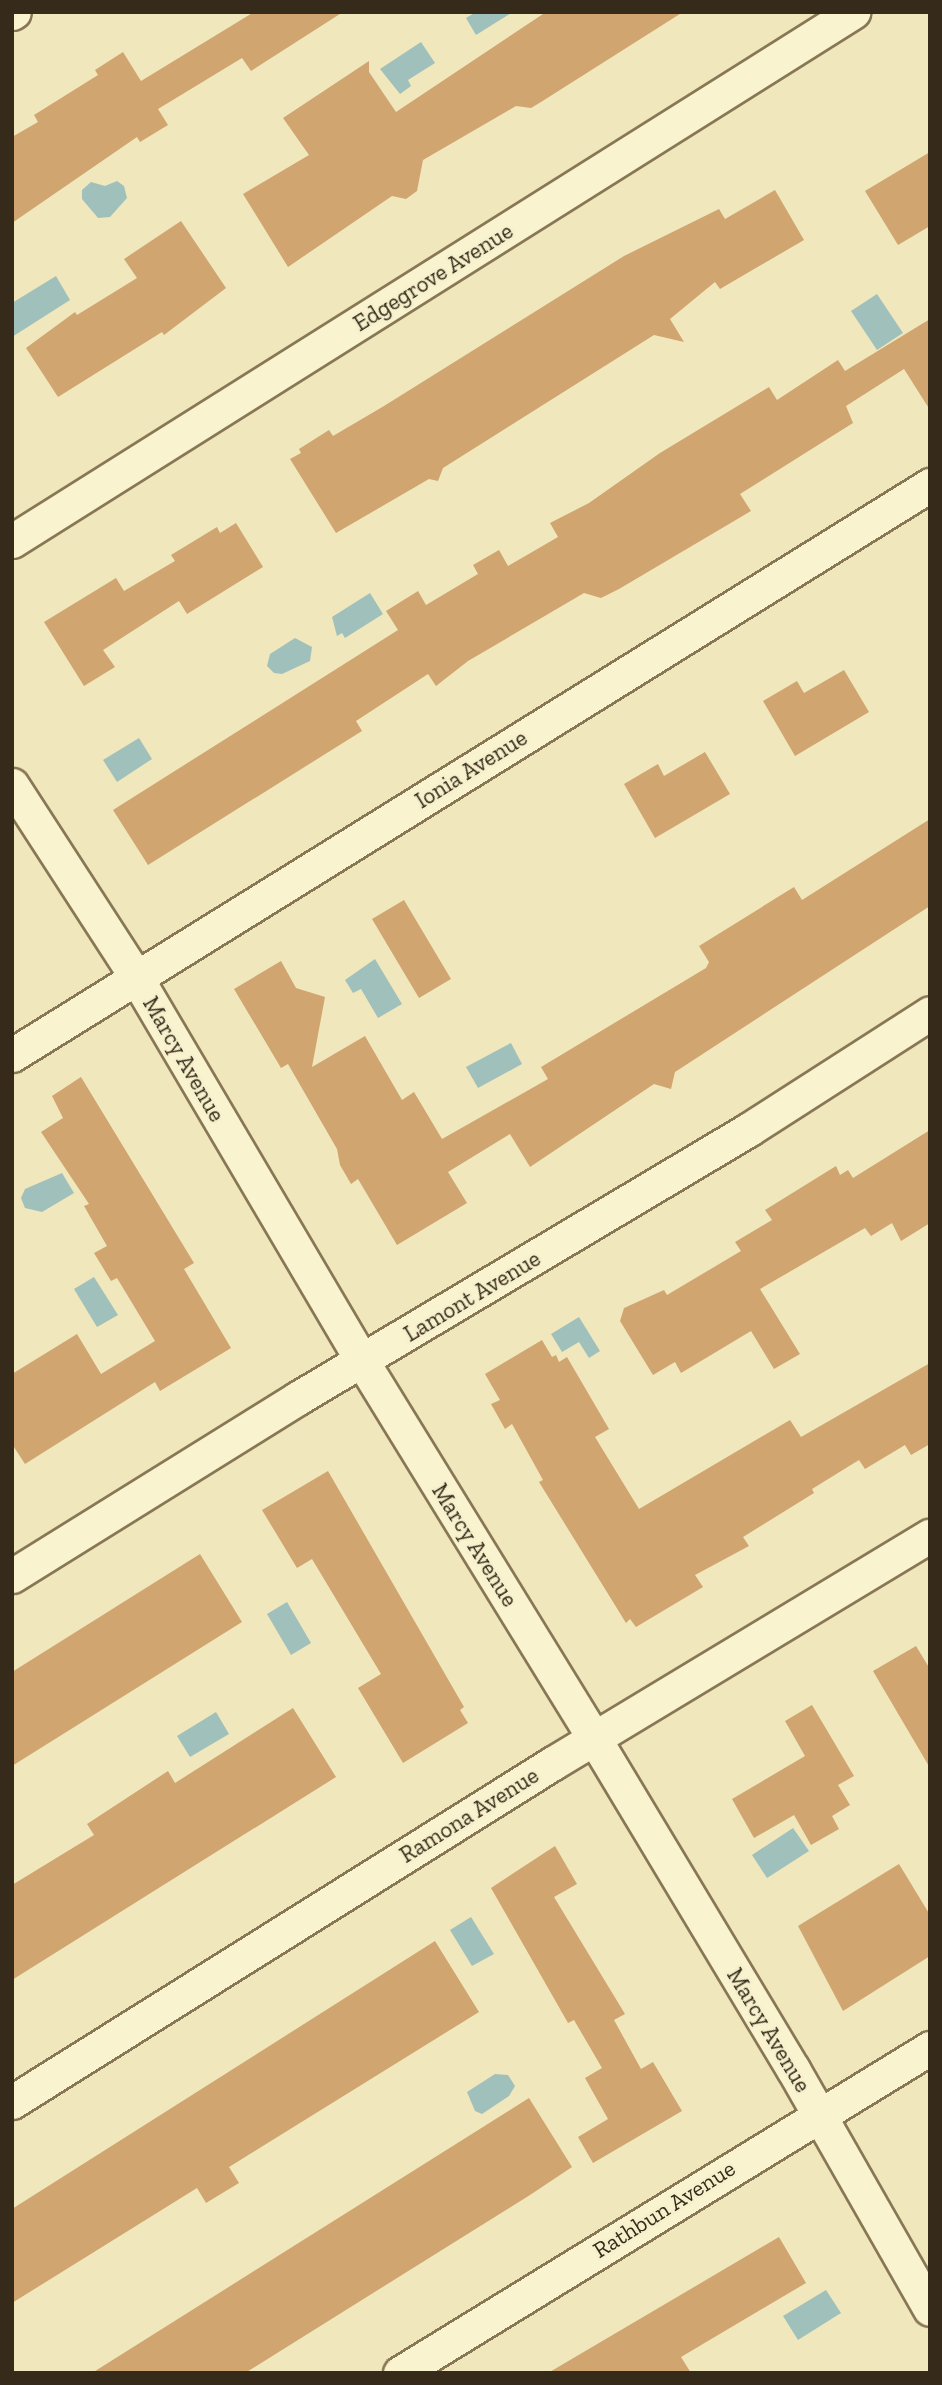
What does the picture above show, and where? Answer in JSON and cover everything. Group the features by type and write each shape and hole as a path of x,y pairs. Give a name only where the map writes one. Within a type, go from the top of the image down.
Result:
{"street":[{"name":"Edgegrove Avenue","path":"12,541 853,12"},
{"name":"Ionia Avenue","path":"12,1055 930,485"},
{"name":"Marcy Avenue","path":"12,785 136,977 362,1362 594,1738 818,2113 930,2309"},
{"name":"Lamont Avenue","path":"12,1576 748,1130 930,1013"},
{"name":"Ramona Avenue","path":"12,2102 594,1738 930,1535"},
{"name":"Rathbun Avenue","path":"400,2373 818,2113 930,2048"}],"water":[{"path":"476,12 513,12 476,35 466,18"},
{"path":"421,42 435,63 408,80 411,86 400,94 380,69"},
{"path":"117,181 124,186 127,198 110,217 98,218 82,199 82,190 91,182 105,186"},
{"path":"56,276 70,300 12,337 12,303"},
{"path":"877,294 903,333 877,350 851,311"},
{"path":"370,593 383,614 345,638 342,633 337,636 332,617"},
{"path":"295,638 312,647 310,661 282,674 274,673 267,666 270,654"},
{"path":"139,738 152,759 117,782 103,760"},
{"path":"375,959 402,1004 378,1018 361,989 353,993 345,980"},
{"path":"511,1043 522,1064 478,1088 466,1067"},
{"path":"62,1173 74,1193 42,1212 25,1208 21,1198 25,1189"},
{"path":"94,1277 118,1315 97,1327 74,1289"},
{"path":"579,1317 600,1351 589,1358 579,1342 562,1352 551,1334"},
{"path":"287,1602 311,1643 291,1655 267,1614"},
{"path":"216,1712 229,1734 190,1757 177,1736"},
{"path":"793,1828 809,1851 767,1878 752,1855"},
{"path":"471,1917 494,1954 472,1966 450,1930"},
{"path":"495,2074 508,2075 515,2086 509,2096 482,2114 475,2111 467,2092"},
{"path":"826,2290 841,2313 798,2340 783,2316"}],"building":[{"path":"254,12 343,12 251,71 242,58 158,109 168,125 140,142 137,137 12,223 12,137 38,122 34,115 98,75 95,70 123,52 141,81"},
{"path":"546,12 683,12 531,108 516,106 423,160 417,191 406,199 392,196 288,267 243,194 309,155 283,118 369,61 369,72 396,112"},
{"path":"930,152 930,226 898,245 865,191"},
{"path":"775,190 804,240 720,289 715,282 670,319 684,342 654,335 443,468 438,481 429,479 336,533 290,459 301,453 299,449 329,430 333,436 384,406 624,256 719,209 725,219"},
{"path":"181,221 226,288 164,335 162,332 58,397 26,348 75,312 77,315 137,278 124,259"},
{"path":"930,319 930,410 904,369 846,406 853,423 740,494 751,511 601,598 584,593 468,661 436,686 428,674 356,721 362,731 148,865 113,810 398,630 386,611 418,591 426,605 478,574 473,565 499,550 508,566 558,537 550,523 589,503 660,453 769,387 777,400 838,360 845,371"},
{"path":"236,523 263,567 187,614 179,601 103,650 115,667 84,686 44,622 116,578 124,591 175,561 171,555 217,527 220,533"},
{"path":"844,670 869,712 795,756 763,701 797,681 804,693"},
{"path":"705,752 730,794 655,838 624,784 658,764 664,776"},
{"path":"930,819 930,906 675,1072 671,1089 654,1084 530,1167 510,1134 448,1172 467,1203 397,1245 358,1179 351,1184 340,1165 337,1149 288,1064 281,1068 234,989 281,961 296,988 325,997 312,1067 365,1036 402,1100 414,1092 442,1139 548,1079 541,1067 706,968 709,962 699,946 794,887 802,900"},
{"path":"404,900 451,979 419,998 372,919"},
{"path":"81,1077 194,1263 184,1269 231,1348 160,1391 155,1382 25,1464 12,1444 12,1374 77,1334 101,1374 155,1341 117,1278 111,1281 94,1253 107,1246 84,1206 89,1204 41,1132 63,1118 52,1096"},
{"path":"930,1130 930,1223 901,1241 892,1223 871,1236 865,1228 760,1289 800,1354 774,1369 751,1331 681,1373 675,1362 653,1375 620,1321 624,1308 664,1290 667,1295 741,1251 735,1242 772,1220 765,1210 836,1166 840,1175 848,1170 853,1178"},
{"path":"542,1340 552,1357 556,1355 559,1362 567,1357 609,1429 595,1437 639,1509 790,1420 801,1437 930,1363 930,1444 911,1455 905,1445 865,1469 859,1460 812,1489 814,1493 743,1537 749,1546 695,1575 703,1587 636,1627 630,1619 626,1623 539,1482 543,1480 512,1424 505,1429 491,1404 500,1400 485,1374"},
{"path":"328,1471 464,1707 460,1710 468,1723 403,1763 358,1688 381,1674 312,1559 297,1568 262,1510"},
{"path":"200,1554 242,1622 12,1766 12,1672"},
{"path":"916,1646 930,1669 930,1768 873,1671"},
{"path":"812,1705 854,1776 838,1785 850,1805 832,1816 839,1829 811,1845 794,1815 754,1838 732,1799 805,1756 785,1721"},
{"path":"293,1708 336,1777 12,1980 12,1885 94,1835 87,1824 168,1771 175,1783"},
{"path":"555,1846 577,1884 554,1897 625,2014 614,2020 641,2069 653,2062 682,2111 593,2163 578,2137 608,2119 585,2078 602,2068 574,2020 568,2023 491,1888"},
{"path":"899,1864 930,1915 930,1956 843,2011 798,1926"},
{"path":"435,1941 479,2012 229,2167 239,2183 206,2203 197,2188 12,2303 12,2209"},
{"path":"529,2098 572,2167 530,2195 245,2373 92,2373"},
{"path":"779,2237 806,2283 681,2357 691,2373 548,2373"}]}
